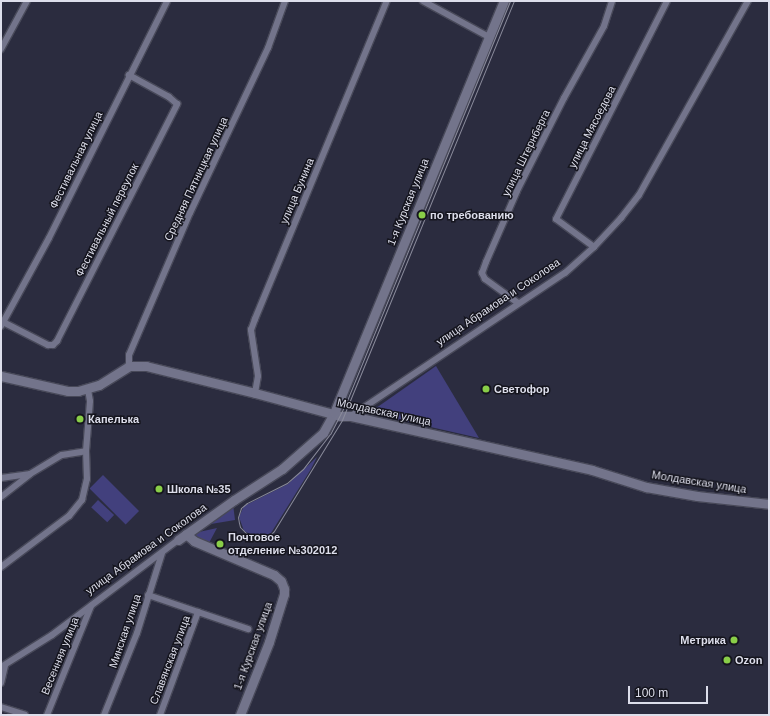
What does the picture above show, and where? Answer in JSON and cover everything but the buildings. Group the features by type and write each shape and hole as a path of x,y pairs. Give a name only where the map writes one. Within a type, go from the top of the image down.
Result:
{"street":[{"path":"1,49 27,1"},
{"name":"Фестивальная улица","path":"2,324 49,238 167,1"},
{"name":"Средняя Пятницкая улица","path":"128,366 128,355 190,213 268,48 285,1"},
{"name":"улица Бунина","path":"255,392 258,376 251,330 254,319 387,1"},
{"path":"423,1 489,37"},
{"name":"1-я Курская улица","path":"334,413 504,1"},
{"name":"улица Штернберга","path":"518,302 485,279 482,273 517,191 571,84 604,26 612,1"},
{"name":"улица Мясоедова","path":"594,247 556,219 667,1"},
{"name":"улица Абрамова и Соколова","path":"351,416 518,302 565,273 594,247 621,218 639,195 748,1"},
{"name":"Фестивальный переулок","path":"2,324 48,345 53,345 60,334 177,104 169,97 129,75"},
{"path":"1,376 68,391 88,390 128,366"},
{"name":"Молдавская улица","path":"128,366 146,366 255,392 334,413 340,416 351,416 592,470 646,487 697,496 769,504"},
{"path":"1,567 69,516 82,500 87,479 86,451 90,401 88,390"},
{"name":"улица Абрамова и Соколова","path":"3,666 52,635 186,534 289,464 318,440 334,413"},
{"path":"1,497 30,474 62,455 86,451"},
{"path":"1,478 30,474"},
{"name":"1-я Курская улица","path":"186,534 194,541 274,575 282,584 284,594 240,715"},
{"name":"Минская улица","path":"104,715 136,633 162,553"},
{"path":"148,595 248,629"},
{"name":"Весенняя улица","path":"47,715 92,605"},
{"name":"Славянская улица","path":"160,715 198,612"},
{"path":"1,683 3,666"},
{"path":"1,707 25,715"}],"shaded area":[{"path":"436,366 479,438 369,413"},
{"path":"317,457 271,533 265,537 256,537 244,531 239,517 244,506 288,484"},
{"path":"103,475 139,511 126,524 90,488"},
{"path":"98,500 114,515 107,522 91,507"},
{"path":"233,504 235,520 205,525"},
{"path":"217,528 209,543 194,536 197,530 199,532"}],"tram line":[{"path":"510,1 344,407 330,434 303,469 287,483 247,503 241,508 238,517 240,527 248,535 261,539 268,537 274,531 342,420 514,1"}],"place":[{"name":"по требованию","path":"422,215"},
{"name":"Светофор","path":"486,389"},
{"name":"Капелька","path":"80,419"},
{"name":"Школа №35","path":"159,489"},
{"name":"Почтовое отделение №302012","path":"220,544"},
{"name":"Метрика","path":"734,640"},
{"name":"Ozon","path":"727,660"}]}
